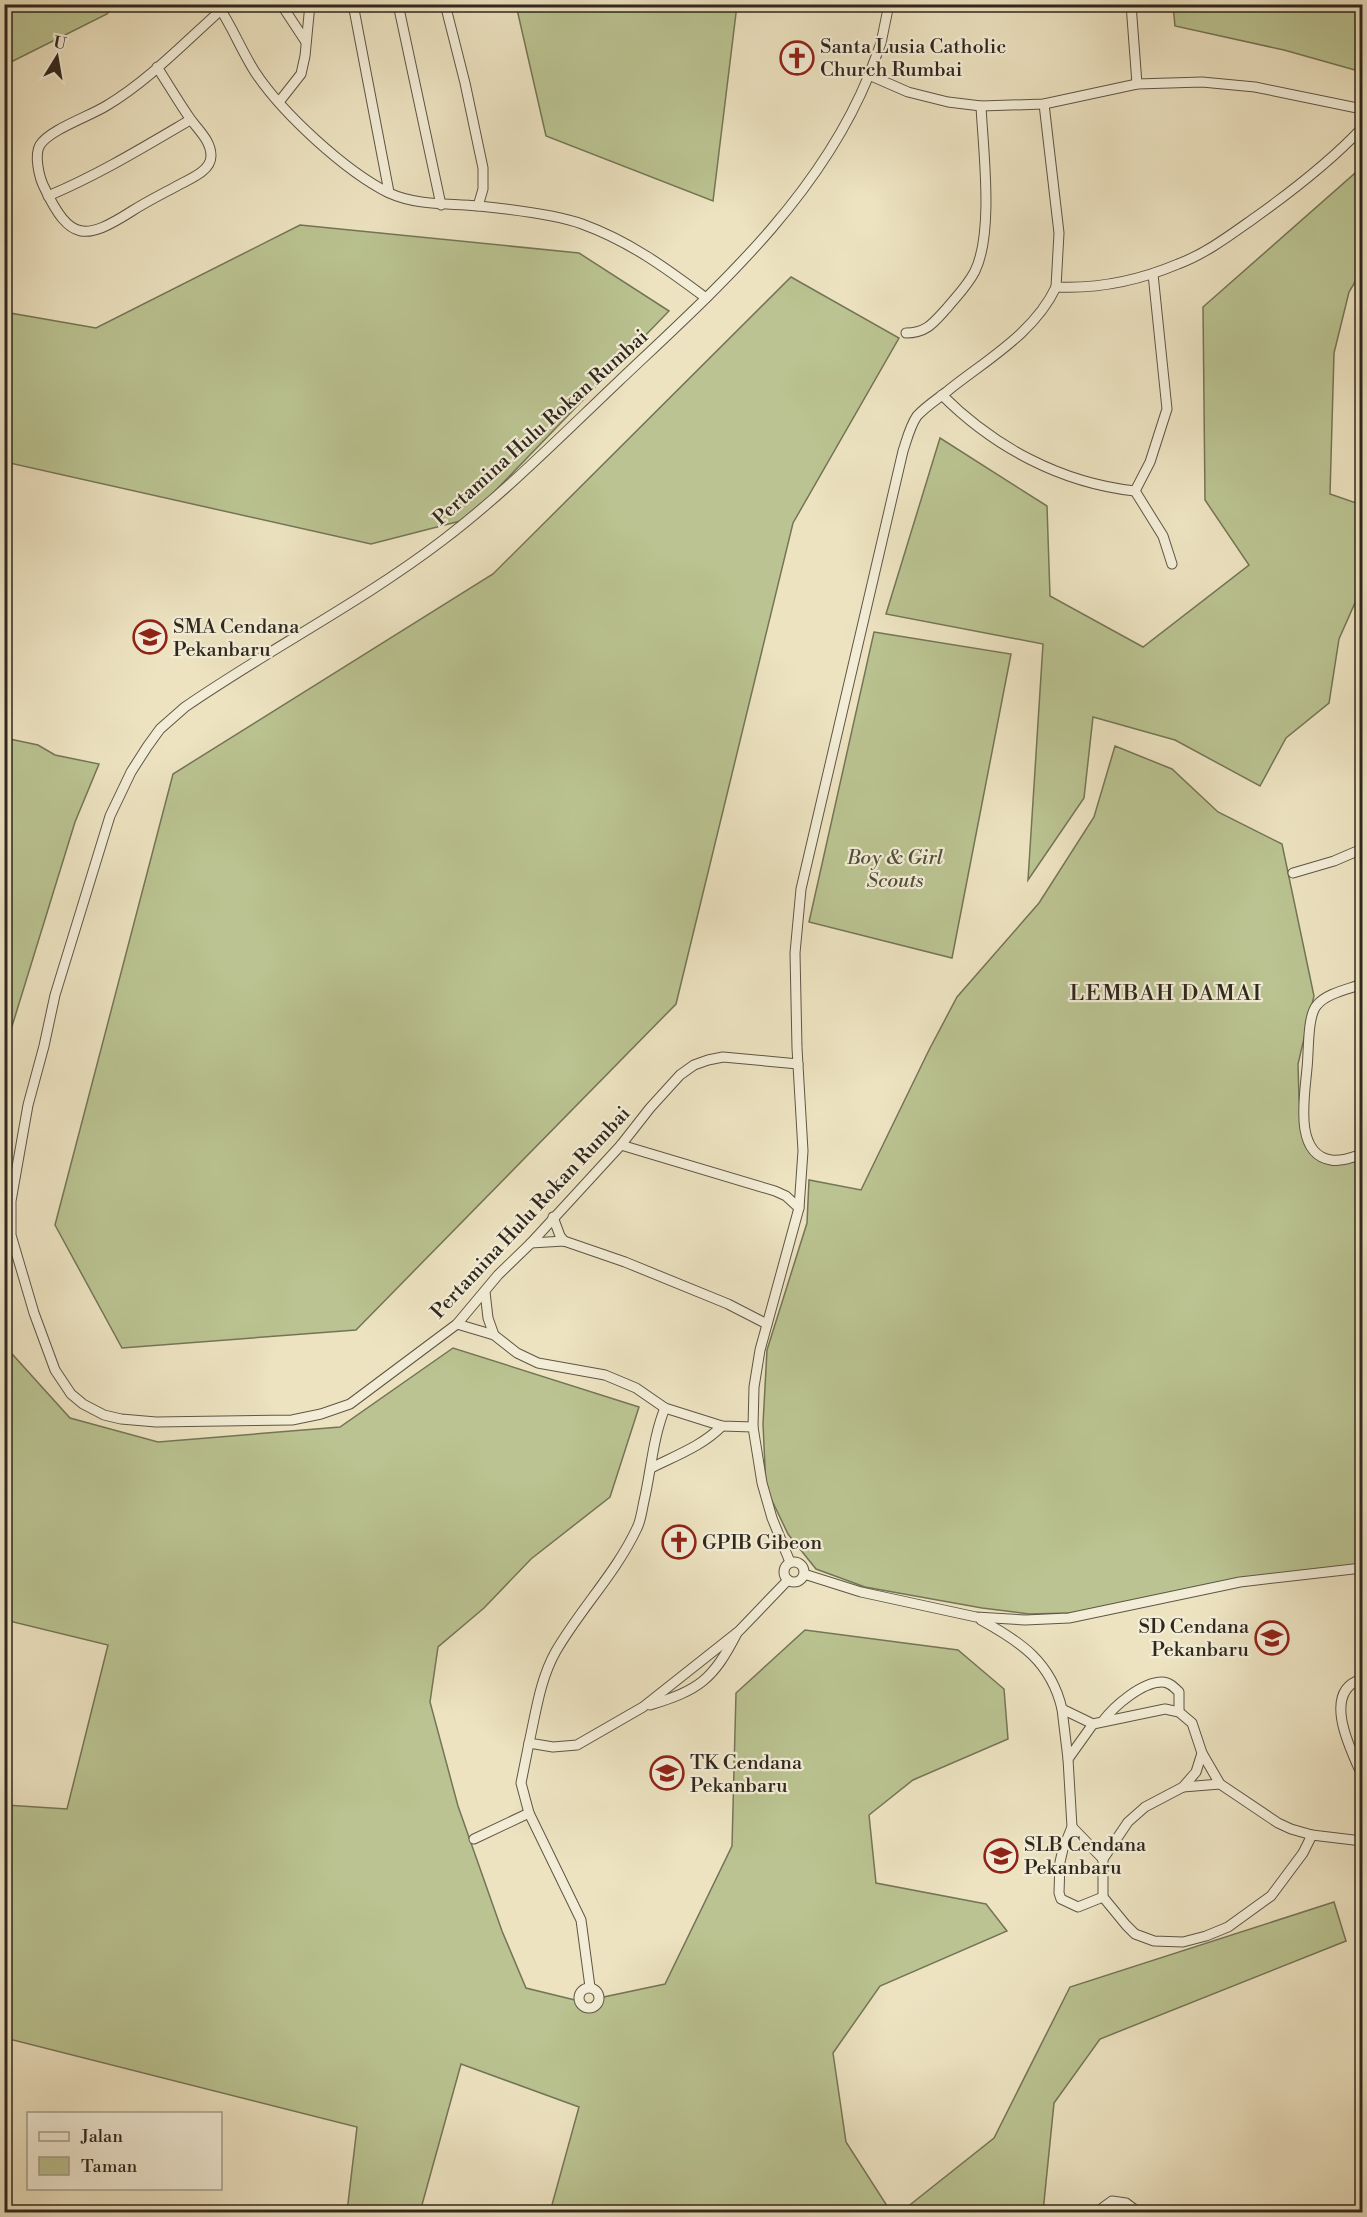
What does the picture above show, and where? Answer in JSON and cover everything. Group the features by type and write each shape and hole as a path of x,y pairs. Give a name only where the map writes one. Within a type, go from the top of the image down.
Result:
{"street":[{"path":"281,4 306,42"},
{"path":"279,102 301,74 310,4"},
{"path":"353,4 388,192"},
{"path":"398,4 441,205"},
{"path":"445,4 483,168 483,189 478,206"},
{"name":"Pertamina Hulu Rokan Rumbai","path":"798,1064 723,1057 694,1065 669,1086 621,1145 531,1243 510,1262 457,1324 350,1404 321,1414 292,1420 156,1422 104,1415 70,1394 55,1370 11,1235 11,1201 28,1105 55,995 110,816 131,772 160,729 211,689 375,586 443,540 498,495 706,298 760,243 812,178 846,124 881,43 889,4"},
{"path":"1131,4 1137,84"},
{"path":"157,68 190,120 204,136 212,153 208,164 201,172 107,227 91,232 77,230 66,223 55,209 43,185 37,153 40,145 62,128 89,117 121,97 157,68 219,7 263,85 325,148 388,192 407,200 441,205 478,206 580,223 620,240 660,262 706,298"},
{"path":"869,75 908,92 948,102 981,106 1044,104 1137,84 1179,82 1231,84 1362,109"},
{"path":"790,1562 776,1529 762,1483 753,1427 754,1387 767,1324 800,1208 803,1151 795,953 801,889 903,451 918,416 1014,339 1039,316 1056,287 1059,233 1044,104"},
{"path":"906,333 918,333 936,322 969,282 981,256 986,196 981,106"},
{"path":"48,195 80,183 190,120"},
{"path":"1056,287 1070,288 1122,282 1180,264 1226,238 1289,194 1362,128"},
{"path":"1135,491 1150,462 1167,409 1153,273"},
{"path":"942,395 959,412 1020,455 1089,484 1135,491 1163,536 1172,564"},
{"path":"1293,873 1334,861 1362,849"},
{"path":"1362,984 1323,1000 1314,1009 1304,1118 1307,1141 1311,1148 1324,1158 1332,1161 1345,1160 1362,1154"},
{"path":"621,1145 775,1191 800,1208"},
{"path":"553,1217 555,1227 564,1241"},
{"path":"531,1243 564,1241 666,1278 728,1304 767,1324"},
{"path":"485,1292 488,1318 494,1335"},
{"path":"457,1324 494,1335 518,1353 538,1363 605,1375 636,1389 665,1408 722,1426 753,1427"},
{"path":"590,1987 581,1920 529,1813 521,1783 541,1686 551,1661 588,1603 618,1564 638,1526 658,1423 665,1408"},
{"path":"651,1468 696,1447 709,1439 722,1426"},
{"path":"790,1562 801,1564 804,1574"},
{"path":"788,1580 784,1570 790,1562"},
{"path":"804,1574 861,1592 976,1617 1025,1620 1069,1618 1240,1582 1362,1568"},
{"path":"788,1580 797,1581 804,1574"},
{"path":"529,1743 553,1747 577,1745 643,1707 738,1631 788,1580"},
{"path":"976,1617 1006,1634 1029,1652 1051,1677 1062,1709 1072,1827 1060,1862 1059,1893 1061,1899 1078,1907 1103,1897"},
{"path":"643,1707 699,1686 727,1654 738,1631"},
{"path":"1362,1679 1348,1685 1340,1706 1346,1731 1362,1775"},
{"path":"1068,1759 1112,1709 1143,1688 1160,1682 1167,1683 1179,1692 1179,1712"},
{"path":"1062,1709 1098,1723 1165,1709 1179,1712 1192,1723 1202,1753 1220,1784 1278,1823 1291,1829 1362,1841"},
{"path":"1202,1753 1196,1772 1183,1787 1145,1807 1128,1822 1103,1859 1103,1897 1135,1934 1154,1941 1183,1942 1228,1927 1271,1896 1303,1853 1312,1834"},
{"path":"1183,1787 1220,1784"},
{"path":"474,1839 529,1813"},
{"path":"1072,1827 1103,1859"},
{"path":"1097,2212 1112,2201 1126,2204 1138,2212"}],"green space":[{"path":"5,4 114,5 107,14 5,65"},
{"path":"516,5 737,5 713,201 546,136"},
{"path":"1173,5 1362,5 1362,72 1284,50 1175,26"},
{"path":"1362,167 1362,270 1349,292 1334,353 1330,494 1362,505 1362,587 1339,639 1329,703 1286,738 1260,786 1175,740 1093,717 1084,798 1028,880 1043,644 886,614 940,438 1047,506 1050,596 1143,647 1249,565 1205,500 1203,307"},
{"path":"300,225 579,253 669,311 468,519 371,544 5,462 4,312 96,328"},
{"path":"791,277 899,338 793,523 676,1004 356,1330 122,1348 55,1225 173,774 493,574"},
{"name":"Boy & Girl Scouts","path":"874,632 1011,654 952,958 809,922"},
{"path":"5,738 38,745 55,755 99,764 75,822 5,1049"},
{"path":"1115,746 1172,769 1218,812 1282,844 1314,996 1298,1064 1304,1142 1332,1164 1362,1161 1362,1565 1072,1613 1029,1614 865,1587 816,1569 788,1534 766,1488 763,1424 767,1350 807,1223 809,1180 861,1190 957,997 1039,903 1094,817"},
{"path":"4,1345 70,1418 158,1442 340,1427 453,1348 639,1407 610,1497 531,1559 484,1608 438,1647 430,1702 458,1806 502,1931 526,1988 579,2001 590,2008 599,1998 665,1984 732,1846 736,1693 805,1630 958,1650 1004,1689 1008,1739 913,1780 869,1815 876,1883 986,1904 1007,1931 880,1986 833,2053 846,2142 891,2212 550,2212 579,2107 461,2064 420,2212 347,2212 357,2127 5,2038 6,1805 67,1809 108,1645 5,1620"},
{"path":"1334,1902 1346,1941 1100,2039 1054,2103 1043,2212 901,2212 994,2138 1070,1987"}],"place":[{"name":"Santa Lusia Catholic Church Rumbai","path":"797,58"},
{"name":"SMA Cendana Pekanbaru","path":"150,637"},
{"name":"GPIB Gibeon","path":"679,1542"},
{"name":"SD Cendana Pekanbaru","path":"1272,1638"},
{"name":"TK Cendana Pekanbaru","path":"667,1773"},
{"name":"SLB Cendana Pekanbaru","path":"1001,1856"}],"district":[{"name":"LEMBAH DAMAI","path":"1166,992"}]}
